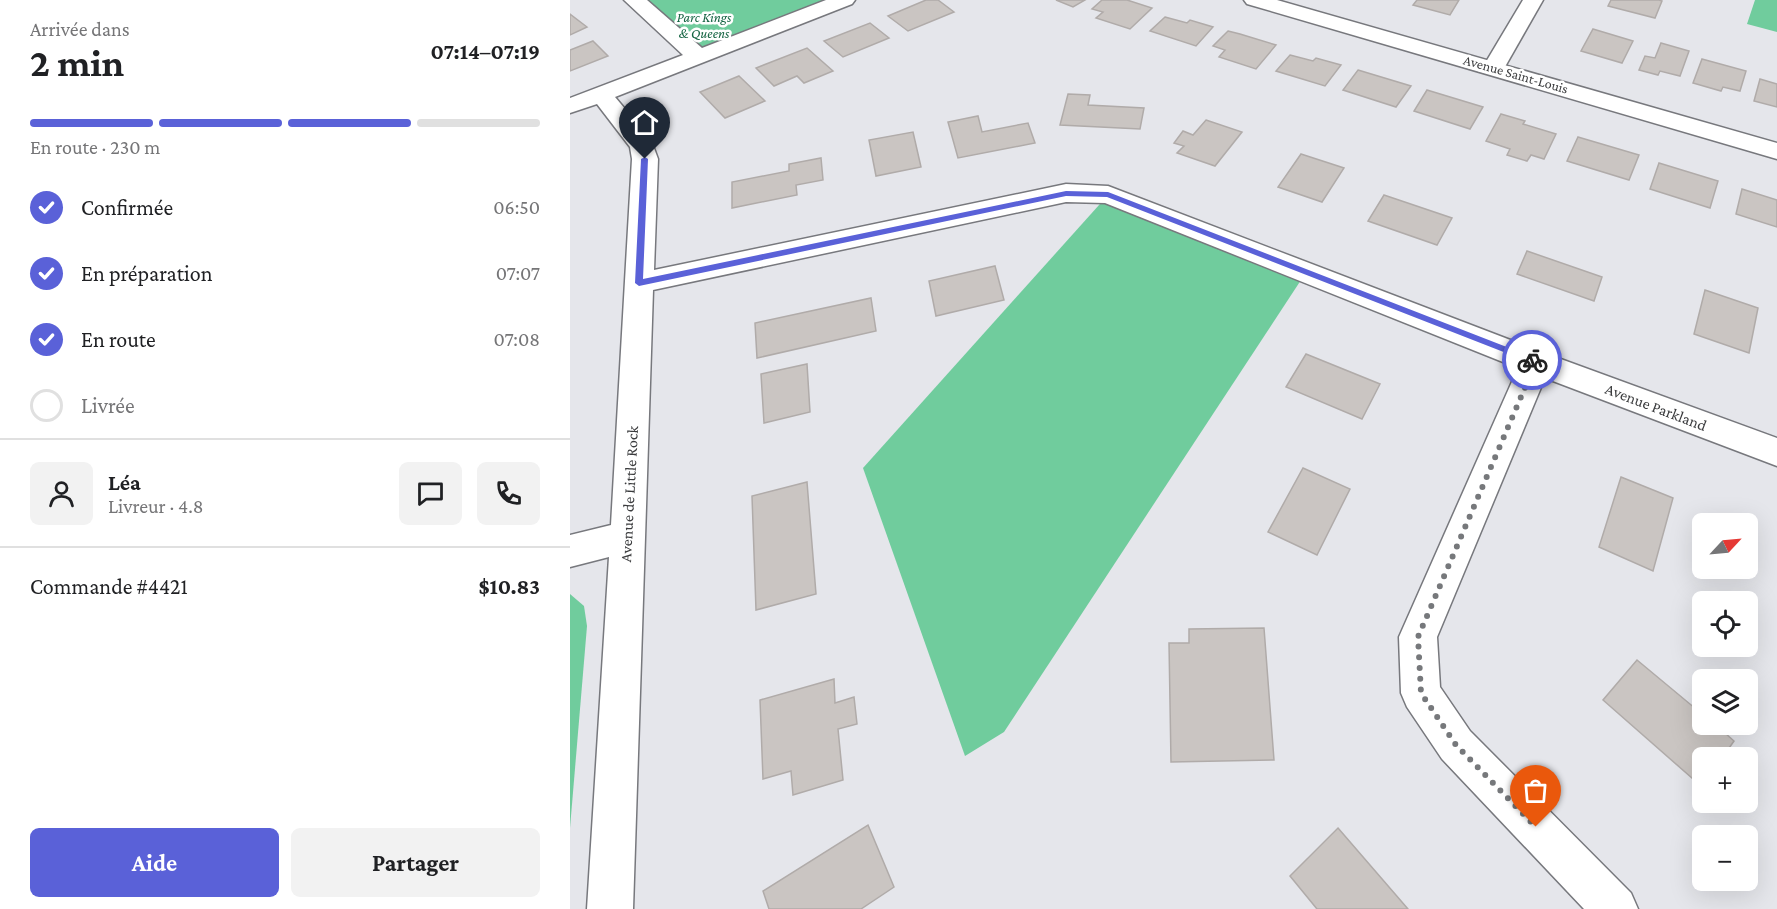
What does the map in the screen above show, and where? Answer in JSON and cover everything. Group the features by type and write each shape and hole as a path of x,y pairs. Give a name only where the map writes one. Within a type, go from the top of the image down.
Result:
{"street":[{"path":"634,0 698,56"},
{"path":"570,106 845,0"},
{"name":"Avenue Saint-Louis","path":"1254,0 1777,151"},
{"path":"1494,68 1533,0"},
{"name":"Avenue de Little Rock","path":"601,94 642,147 645,159 609,909"},
{"name":"Avenue Parkland","path":"639,283 1066,193 1108,195 1536,362 1777,452"},
{"path":"1536,362 1418,637 1421,693 1456,745 1615,909"},
{"path":"570,551 627,536"}],"green space":[{"name":"Parc Kings & Queens","path":"634,0 845,0 698,56"},
{"path":"1755,0 1777,0 1777,32 1747,24"},
{"path":"1108,195 1303,277 1004,732 965,756 863,468"},
{"path":"570,594 584,606 587,626 570,828"}],"building":[{"path":"926,0 938,0 954,12 908,31 888,16"},
{"path":"1056,0 1085,0 1073,7"},
{"path":"1102,0 1127,0 1152,8 1130,29 1096,18 1103,12 1092,9"},
{"path":"1417,0 1459,0 1450,15 1413,5"},
{"path":"1611,0 1662,1 1655,18 1608,6"},
{"path":"570,14 587,27 570,35"},
{"path":"1165,17 1187,23 1190,20 1213,27 1196,46 1150,31"},
{"path":"870,23 889,38 843,57 824,41"},
{"path":"1593,29 1633,41 1622,63 1581,51"},
{"path":"1228,31 1276,45 1256,69 1219,57 1225,50 1213,46"},
{"path":"593,41 608,56 570,71 570,50"},
{"path":"1661,43 1689,51 1680,76 1660,71 1658,75 1639,70 1645,56 1655,58"},
{"path":"807,48 833,71 804,83 797,76 774,86 756,68"},
{"path":"1290,55 1313,61 1316,58 1341,65 1325,86 1276,71"},
{"path":"1702,59 1746,71 1740,91 1723,87 1721,91 1693,83"},
{"path":"1358,70 1411,86 1396,107 1343,90"},
{"path":"739,76 765,101 725,118 700,92"},
{"path":"1760,79 1777,84 1777,107 1754,101"},
{"path":"1427,90 1483,107 1470,129 1414,111"},
{"path":"1068,94 1090,95 1088,105 1144,108 1140,129 1060,125"},
{"path":"1501,114 1525,121 1523,124 1556,134 1544,159 1531,155 1527,161 1507,155 1510,149 1486,141"},
{"path":"978,116 982,132 1028,123 1035,143 958,158 948,122"},
{"path":"1206,120 1242,132 1215,166 1177,153 1184,146 1174,143 1183,131 1193,135"},
{"path":"913,132 921,167 876,176 869,140"},
{"path":"1578,137 1639,155 1629,180 1567,161"},
{"path":"1301,154 1344,168 1322,202 1278,187"},
{"path":"821,158 823,180 796,185 797,195 732,208 732,182 789,171 789,164"},
{"path":"1659,163 1718,181 1710,208 1650,189"},
{"path":"1742,189 1777,200 1777,227 1736,214"},
{"path":"1384,195 1452,218 1437,245 1368,221"},
{"path":"1527,251 1602,277 1594,301 1517,274"},
{"path":"995,266 1004,300 936,316 929,281"},
{"path":"1705,290 1758,308 1749,353 1694,334"},
{"path":"871,298 876,331 757,358 755,323"},
{"path":"1306,354 1380,384 1362,419 1286,387"},
{"path":"807,364 810,412 764,423 761,374"},
{"path":"1303,468 1350,489 1317,555 1268,532"},
{"path":"1621,477 1673,498 1653,571 1599,547"},
{"path":"807,482 816,594 756,610 752,496"},
{"path":"1264,628 1274,760 1171,762 1169,643 1189,643 1189,629"},
{"path":"1637,660 1692,706 1692,735 1727,735 1734,741 1730,747 1692,747 1692,778 1603,700"},
{"path":"834,679 835,703 854,697 857,724 838,729 843,780 793,795 791,771 763,779 760,700"},
{"path":"868,825 894,887 861,909 769,909 763,891"},
{"path":"1338,828 1408,909 1317,909 1290,876"}],"way so far":[{"path":"1532,360 1536,362 1418,637 1421,693 1456,745 1536,827"}],"route":[{"path":"645,159 639,283 1066,193 1108,195 1532,360"}]}
